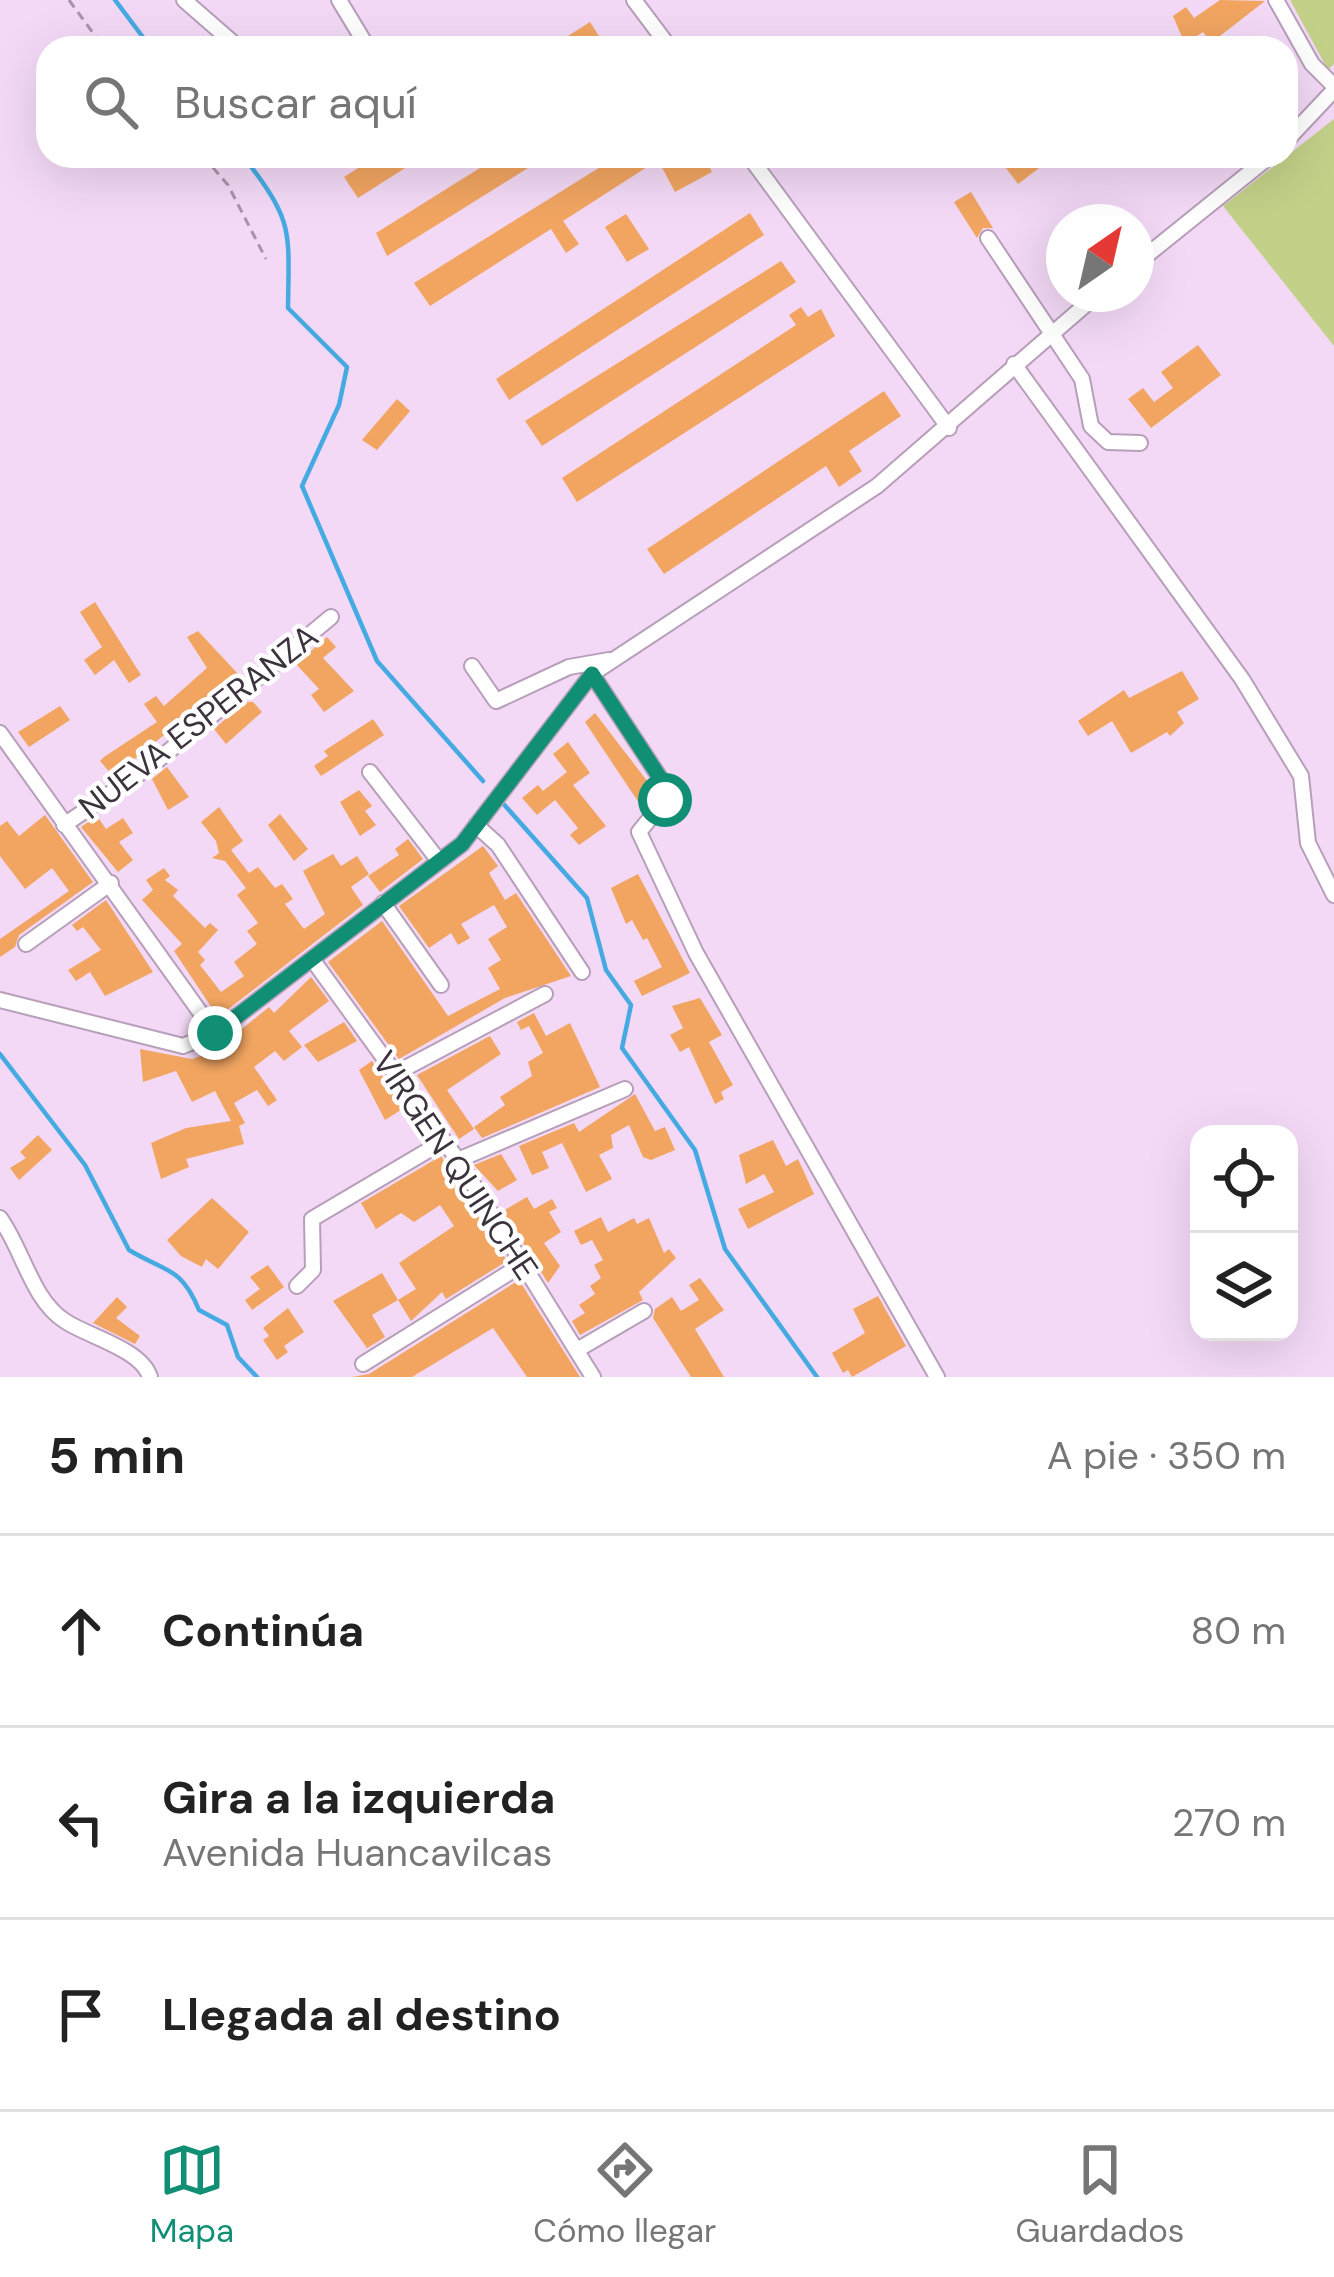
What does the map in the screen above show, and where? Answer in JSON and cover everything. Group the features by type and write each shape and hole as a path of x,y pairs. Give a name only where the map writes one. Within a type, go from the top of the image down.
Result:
{"street":[{"path":"184,0 225,36"},
{"path":"339,0 361,36"},
{"path":"634,0 661,36"},
{"path":"1276,0 1296,36"},
{"path":"1298,39 1334,88 1298,128"},
{"path":"758,168 949,428"},
{"path":"1154,249 1255,168"},
{"path":"988,238 1082,379 1086,412 1098,436 1140,443"},
{"path":"0,1000 183,1046 215,1033 439,861 476,825 592,674 878,487 1075,312"},
{"path":"1014,364 1242,679 1301,776 1308,843 1334,896"},
{"name":"NUEVA ESPERANZA","path":"64,824 181,743 331,617"},
{"path":"472,666 496,701 569,667 614,660"},
{"path":"592,674 666,787 665,800 639,832 656,874 696,953 938,1377"},
{"path":"0,734 6,752 111,883 215,1033"},
{"path":"370,772 439,861"},
{"path":"476,825 498,845 582,972"},
{"path":"26,944 111,883"},
{"path":"383,903 441,985"},
{"name":"VIRGEN QUINCHE","path":"312,959 458,1160 593,1377"},
{"path":"398,1072 545,994"},
{"path":"458,1160 625,1089"},
{"path":"297,1286 313,1270 312,1219 444,1141"},
{"path":"0,1218 20,1244 48,1307 77,1328 138,1358 150,1377"},
{"path":"363,1364 523,1264"},
{"path":"577,1350 644,1311"}],"path":[{"path":"69,0 95,36"},
{"path":"213,168 228,185 266,259"}],"green space":[{"path":"1290,0 1334,0 1334,64 1328,70"},
{"path":"1334,119 1334,346 1223,206 1271,168 1298,168 1298,147"}],"building":[{"path":"1220,0 1265,1 1220,36 1203,32 1182,36 1173,16 1186,7 1194,18"},
{"path":"590,22 599,36 568,36"},
{"path":"358,168 405,168 358,198 344,177"},
{"path":"480,168 528,168 387,256 376,233"},
{"path":"599,168 646,168 563,221 579,244 566,253 551,229 430,306 414,283"},
{"path":"662,168 710,168 712,172 675,192"},
{"path":"1006,168 1039,168 1018,184"},
{"path":"971,192 993,228 983,228 977,238 954,202"},
{"path":"750,213 764,235 509,400 496,379"},
{"path":"626,214 649,249 627,262 605,227"},
{"path":"781,261 796,282 542,446 525,421"},
{"path":"801,307 808,317 821,309 835,336 577,502 562,478 796,325 789,315"},
{"path":"1198,345 1221,375 1151,428 1128,399 1143,388 1154,402 1173,388 1161,372"},
{"path":"884,391 901,416 849,451 862,471 839,487 826,466 664,574 647,549"},
{"path":"397,399 410,411 377,450 362,440"},
{"path":"95,602 141,675 129,683 114,660 95,675 84,660 102,647 80,612"},
{"path":"198,631 239,675 113,776 100,761 157,722 144,704 156,696 164,706 207,668 187,637"},
{"path":"327,637 336,647 323,658 354,691 324,712 311,695 319,689 296,664"},
{"path":"1182,671 1199,699 1177,712 1184,723 1170,736 1167,732 1131,753 1112,721 1088,736 1078,721 1124,690 1129,698"},
{"path":"245,702 253,702 262,712 226,744 214,729"},
{"path":"60,706 70,720 29,747 18,732"},
{"path":"595,713 654,790 643,809 585,722"},
{"path":"373,719 384,735 321,776 314,766 328,756 324,751"},
{"path":"568,742 590,773 573,785 606,826 579,845 570,835 578,828 555,800 537,815 522,798 538,785 543,791 567,772 553,754"},
{"path":"167,767 189,797 168,810 152,779"},
{"path":"359,790 372,806 365,811 376,825 360,836 340,802"},
{"path":"219,807 243,841 231,850 249,873 258,867 275,888 282,884 293,899 285,904 304,929 325,914 303,871 333,854 341,866 357,856 369,874 351,887 363,905 218,1017 174,951 182,944 142,900 153,890 146,880 164,868 170,876 165,880 178,890 173,896 205,928 210,923 218,930 198,952 205,960 200,965 221,992 244,976 234,962 257,944 247,931 258,923 237,895 246,888 225,861 212,858 219,853 216,841 201,822"},
{"path":"280,814 308,849 294,861 268,825"},
{"path":"45,815 93,882 19,935 15,947 0,957 0,939 69,891 52,868 25,889 0,856 0,826 7,821 19,836"},
{"path":"97,816 106,829 123,818 133,833 119,842 133,860 118,872 81,827"},
{"path":"408,839 423,859 380,892 368,876 399,855 395,849"},
{"path":"483,846 498,866 489,873 505,900 516,893 571,976 505,998 399,1059 328,962 382,921 448,1016 500,989 488,968 501,960 488,939 507,927 494,905 461,924 470,938 458,945 451,933 429,948 399,906"},
{"path":"638,874 690,973 642,996 634,981 662,967 632,920 626,924 611,888"},
{"path":"106,900 153,972 105,996 90,972 76,981 68,970 101,950 83,927 77,931 72,925"},
{"path":"311,977 329,1001 289,1031 302,1047 284,1061 275,1051 254,1067 277,1100 268,1106 257,1090 234,1103 245,1123 239,1126 244,1144 186,1159 189,1167 161,1179 151,1143 186,1128 231,1121 215,1091 192,1102 176,1071 143,1082 140,1049 192,1059 215,1051 269,1007 274,1013"},
{"path":"700,998 722,1035 709,1042 733,1085 721,1092 724,1099 715,1104 689,1047 680,1052 670,1035 683,1028 672,1006"},
{"path":"534,1013 546,1036 570,1023 600,1087 482,1138 474,1127 505,1105 500,1097 532,1076 528,1062 543,1053 529,1026 521,1030 517,1022"},
{"path":"344,1022 357,1041 318,1062 304,1045"},
{"path":"490,1036 501,1054 447,1090 474,1129 459,1139 417,1075"},
{"path":"372,1061 404,1108 385,1120 359,1070"},
{"path":"635,1094 655,1131 665,1127 675,1150 651,1160 643,1157 629,1125 611,1135 613,1148 599,1155 612,1179 586,1192 562,1143 542,1152 549,1168 532,1175 519,1146 574,1123 579,1132"},
{"path":"38,1135 52,1150 19,1180 10,1168 26,1158 20,1152"},
{"path":"773,1140 786,1166 798,1159 814,1194 748,1229 738,1209 774,1192 764,1174 746,1184 739,1155"},
{"path":"501,1154 517,1180 498,1191 474,1165"},
{"path":"441,1156 507,1261 446,1299 442,1292 411,1321 398,1300 416,1289 399,1263 454,1226 440,1205 414,1222 401,1213 376,1229 361,1203"},
{"path":"527,1197 534,1209 552,1199 557,1208 549,1212 561,1232 544,1243 560,1266 548,1283 503,1211"},
{"path":"212,1198 249,1232 218,1269 206,1259 202,1267 181,1256 167,1240"},
{"path":"601,1217 608,1232 634,1218 637,1224 649,1218 664,1253 669,1249 676,1258 639,1292 643,1300 580,1335 572,1321 585,1313 579,1305 595,1294 590,1286 601,1278 594,1265 603,1260 592,1240 581,1245 574,1231"},
{"path":"268,1265 284,1287 252,1310 245,1300 260,1289 250,1277"},
{"path":"382,1273 398,1300 372,1315 385,1337 361,1352 367,1348 333,1301"},
{"path":"700,1278 724,1310 695,1329 724,1377 691,1377 653,1318 655,1309 672,1297 681,1311 699,1300 689,1285"},
{"path":"519,1280 580,1377 527,1377 493,1328 412,1377 352,1377 369,1374"},
{"path":"878,1296 906,1346 852,1377 848,1370 843,1373 832,1353 865,1333 853,1309"},
{"path":"117,1297 127,1307 116,1318 140,1336 135,1344 93,1323"},
{"path":"288,1308 304,1332 284,1346 288,1352 277,1360 263,1340 269,1336 263,1328"}],"waterway":[{"path":"115,0 142,36"},
{"path":"252,168 272,196 285,227 288,308 347,367 339,405 302,486 377,661 483,781"},
{"path":"500,800 587,898 606,970 631,1005 622,1048 695,1150 725,1249 817,1377"},
{"path":"0,1054 85,1165 129,1250 178,1277 199,1310 227,1325 238,1357 257,1377"}],"route":[{"path":"215,1033 462,844 592,674 666,787 665,800"}]}
